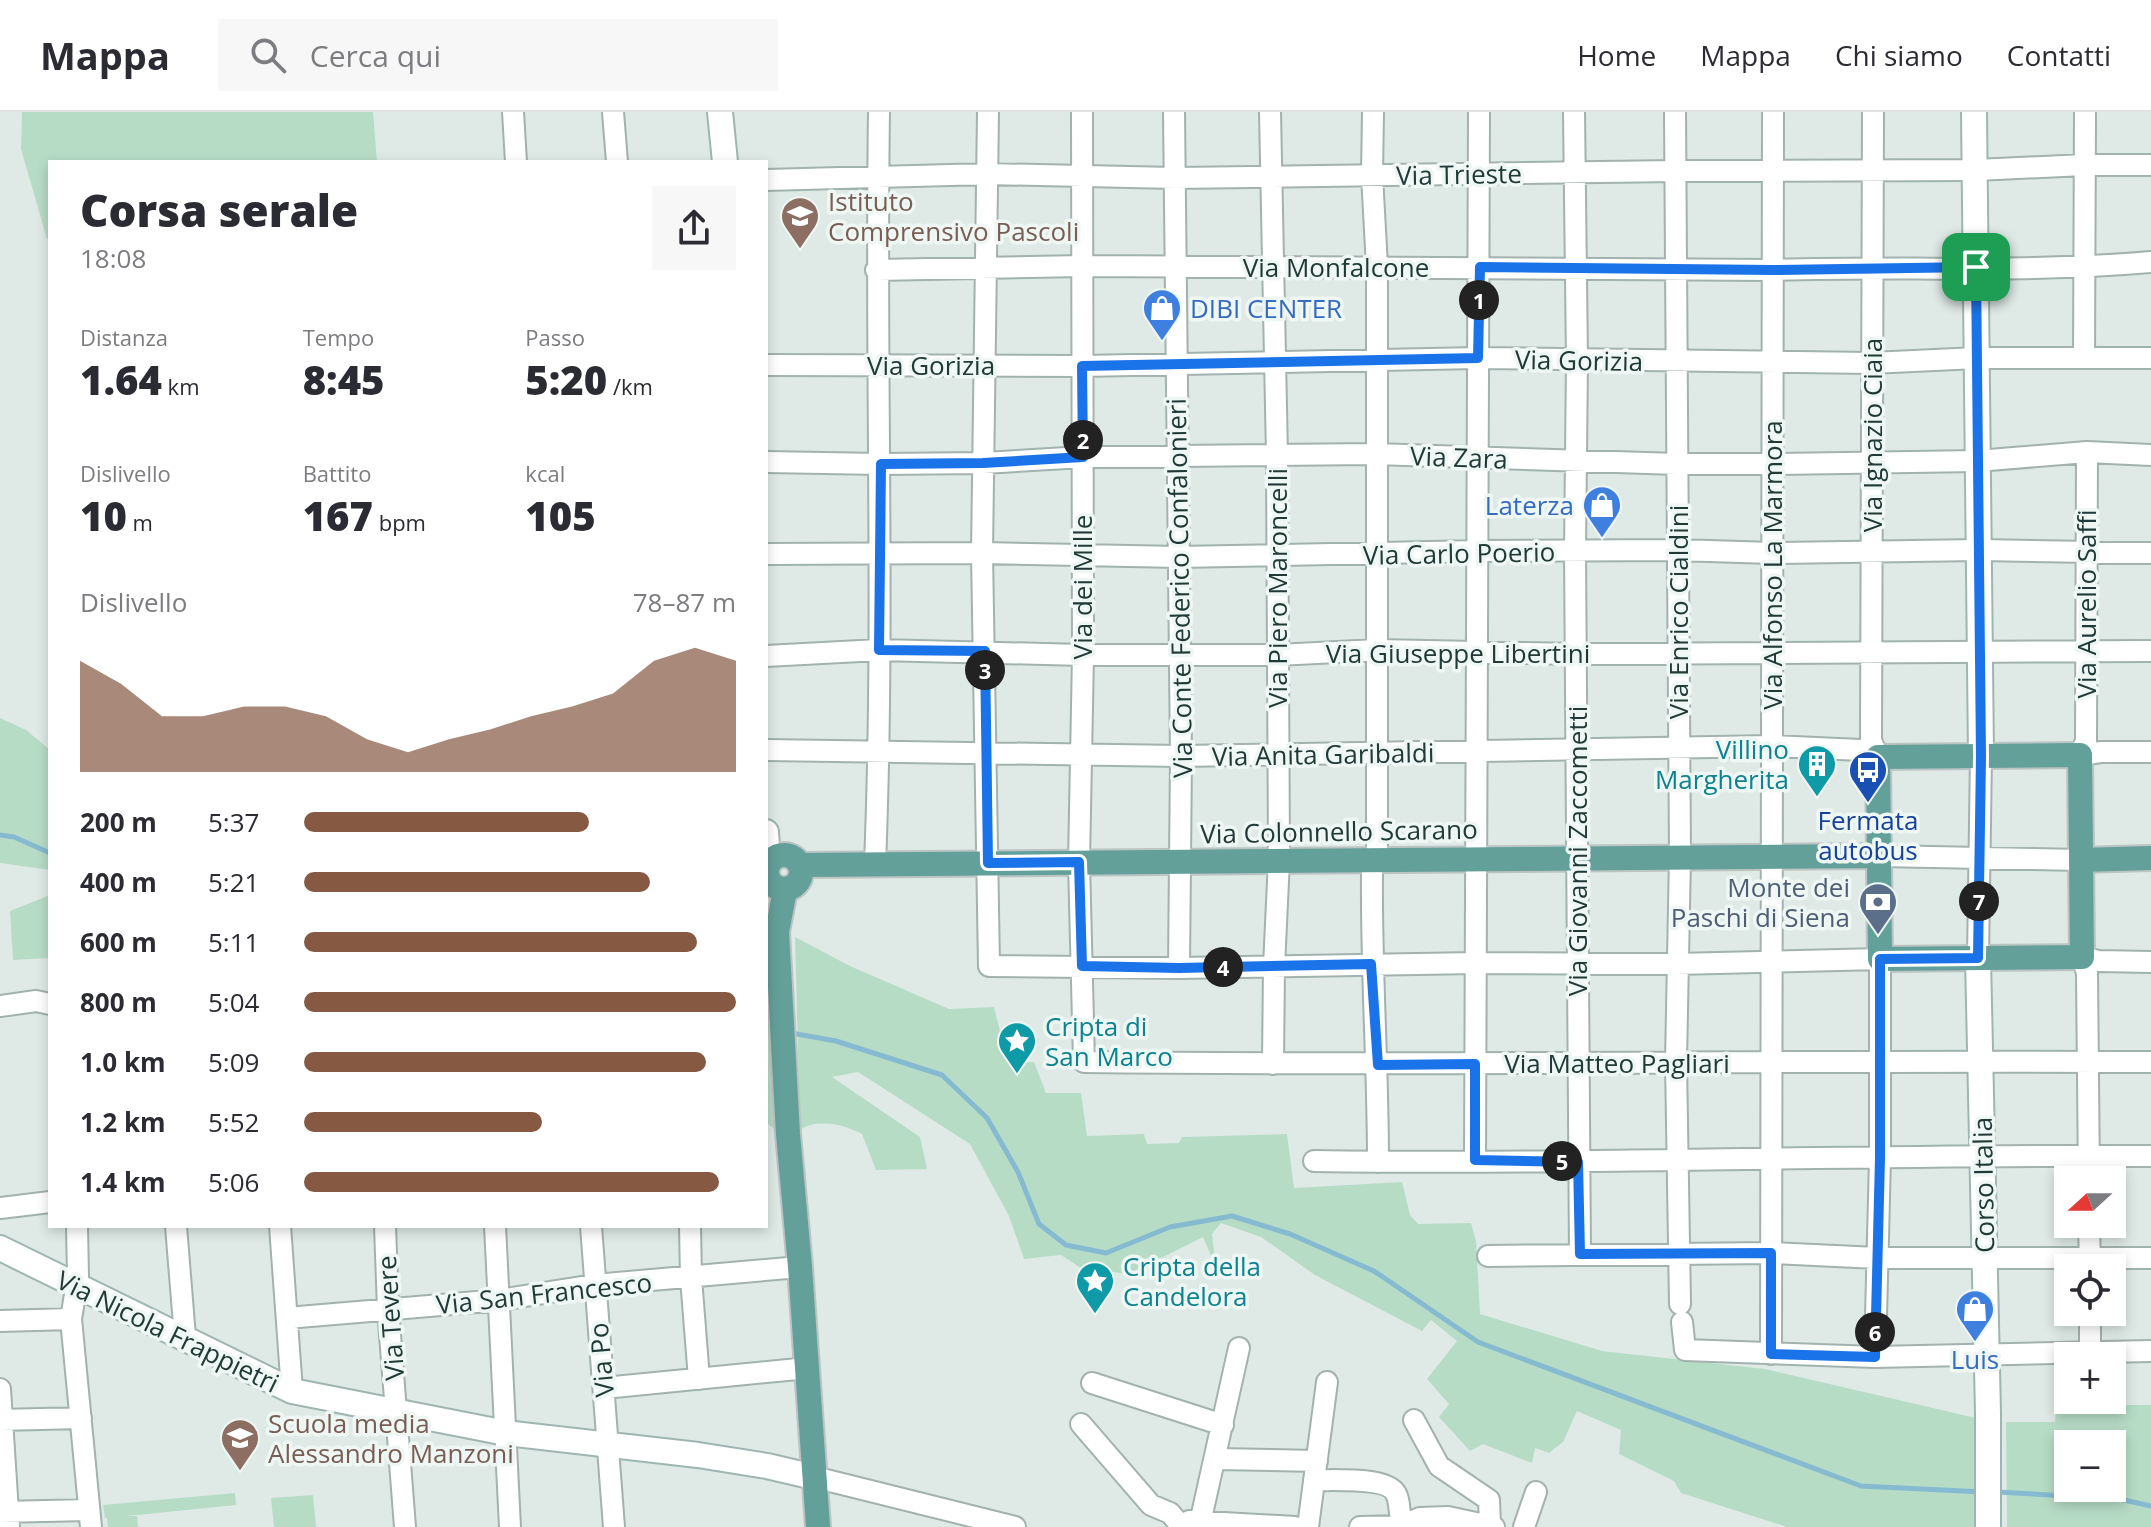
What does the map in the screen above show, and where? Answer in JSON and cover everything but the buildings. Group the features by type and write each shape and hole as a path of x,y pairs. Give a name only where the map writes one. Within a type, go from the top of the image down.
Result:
{"main road":[{"path":"2080,755 2082,957 1880,959 1878,757 1981,756 2080,755"},
{"path":"768,865 782,855 793,857 800,865 801,876 796,886 785,890 775,888 768,880"},
{"name":"Via Colonnello Scarano","path":"800,865 1279,860 1375,866 1477,858 1879,856"},
{"path":"2081,860 2151,858"},
{"path":"785,890 772,930 818,1527"}],"street":[{"path":"513,112 516,160"},
{"path":"613,112 617,160"},
{"path":"720,112 725,160"},
{"path":"875,864 880,751 881,464 876,270 879,112"},
{"path":"988,112 982,553 989,966 1179,968 1476,963 1772,963 1880,959 1880,1158 1875,1357"},
{"name":"Via dei Mille","path":"1082,112 1083,655 1079,862 1084,1062"},
{"name":"Via Conte Federico Confalonieri","path":"1174,112 1181,756 1179,968"},
{"name":"Via Piero Maroncelli","path":"1270,112 1277,456 1279,860 1273,1064"},
{"path":"1373,112 1372,175 1377,267 1375,554 1378,752 1371,964 1378,1065 1378,1162"},
{"path":"1475,1160 1479,112"},
{"name":"Via Giovanni Zaccometti","path":"1574,112 1580,1254"},
{"name":"Via Enrico Cialdini","path":"1675,112 1680,856 1676,1062 1681,1313 1685,1350 1771,1354"},
{"name":"Via Alfonso La Marmora","path":"1771,1354 1773,112"},
{"name":"Via Ignazio Ciaia","path":"1873,112 1870,170 1871,740 1878,757"},
{"path":"1974,112 1981,756 1978,958"},
{"path":"2084,358 2085,112"},
{"name":"Via Trieste","path":"768,180 987,174 1175,178 1976,170 2151,165"},
{"name":"Via Monfalcone","path":"876,270 1082,266 1676,267 1773,270 2084,268 2151,262"},
{"name":"Via Gorizia","path":"768,365 1082,366 1478,358 1871,363 1977,358 2151,358"},
{"name":"Via Zara","path":"768,462 983,463 1083,457 1375,454 1677,464 1773,464 1977,461 2087,452 2151,455"},
{"name":"Via Aurelio Saffi","path":"2080,755 2086,741 2087,452"},
{"name":"Via Carlo Poerio","path":"768,554 982,553 1179,557 1677,550 2151,553"},
{"name":"Via Giuseppe Libertini","path":"768,656 879,650 1083,655 1277,655 1377,650 1576,654 2151,651"},
{"name":"Via Anita Garibaldi","path":"768,750 1181,756 1772,746 1861,750 1878,757"},
{"path":"2080,755 2151,752"},
{"path":"1879,856 2081,860"},
{"path":"2082,957 2098,961 2151,962"},
{"path":"2082,957 2087,973 2089,1166"},
{"name":"Corso Italia","path":"1978,958 1988,1527"},
{"path":"0,1006 36,1001 48,1004"},
{"name":"Via Matteo Pagliari","path":"1084,1062 1378,1065 2151,1062"},
{"path":"1314,1161 1578,1162 2151,1156"},
{"path":"0,1208 48,1202"},
{"path":"0,1389 6,1517 90,1519 71,1319 78,1276 77,1228"},
{"path":"176,1228 185,1337"},
{"path":"280,1228 292,1391"},
{"name":"Via Tevere","path":"385,1228 388,1309 405,1527"},
{"path":"495,1228 510,1527"},
{"name":"Via Po","path":"591,1228 614,1527"},
{"path":"690,1228 699,1379"},
{"name":"Via Nicola Frappietri","path":"0,1248 292,1391 506,1433 698,1455 814,1477"},
{"path":"1488,1256 1771,1253 2054,1262"},
{"path":"2126,1260 2151,1258"},
{"name":"Via San Francesco","path":"287,1318 500,1300 594,1285 800,1267"},
{"path":"0,1321 71,1319"},
{"path":"1200,1523 1239,1348"},
{"path":"2126,1351 2151,1351"},
{"path":"1771,1354 1875,1357 2054,1352"},
{"path":"604,1388 808,1368"},
{"path":"1308,1527 1327,1382"},
{"path":"1092,1383 1223,1425"},
{"path":"1,1420 81,1418"},
{"path":"1360,1527 1403,1526 1420,1518 1448,1517 1492,1526 1489,1500 1439,1466 1414,1420"},
{"path":"1081,1424 1151,1505 1170,1513 1172,1524 1295,1527"},
{"path":"1216,1459 1316,1471 1391,1487 1397,1496 1403,1526"},
{"path":"814,1477 1015,1527"},
{"path":"1524,1527 1536,1492"}],"green space":[{"path":"22,112 373,112 377,160 48,160 47,239 21,149"},
{"path":"0,718 26,730 48,748 48,870 0,863"},
{"path":"48,896 48,958 13,960 10,911"},
{"path":"795,937 850,966 949,1009 994,1007 1008,1063 1034,1062 1046,1093 1081,1093 1087,1136 1144,1134 1147,1144 1179,1143 1182,1137 1287,1134 1294,1188 1402,1182 1410,1215 1418,1224 1471,1223 1476,1241 1480,1314 1602,1351 1765,1369 1976,1418 1976,1527 1787,1527 1681,1493 1674,1481 1619,1454 1621,1430 1577,1411 1563,1442 1549,1453 1535,1448 1532,1463 1483,1444 1470,1451 1439,1417 1449,1404 1427,1379 1457,1341 1431,1320 1422,1331 1315,1275 1261,1237 1221,1223 1212,1234 1216,1267 1203,1237 1129,1274 1081,1268 1061,1255 1024,1259 1009,1216 970,1144 858,1072 832,1077 920,1137 927,1169 876,1170 862,1134 848,1128 814,1124 800,1130"},
{"path":"768,981 775,1130 768,1124"},
{"path":"2126,1405 2151,1405 2151,1527 2007,1527 2006,1422 2055,1422 2056,1414 2126,1414"},
{"path":"235,1493 236,1505 127,1516 137,1516 138,1527 108,1527 103,1505"},
{"path":"313,1495 316,1527 274,1527 271,1498"}],"waterway":[{"path":"0,835 14,837 48,852"},
{"path":"791,1033 836,1041 942,1075 987,1118 1018,1172 1039,1224 1066,1245 1106,1253 1170,1227 1232,1216 1290,1234 1374,1271 1478,1342 1861,1486 1983,1492"},
{"path":"1997,1492 2120,1499 2151,1506"}],"place":[{"name":"Istituto Comprensivo Pascoli","path":"800,250"},
{"name":"DIBI CENTER","path":"1162,342"},
{"name":"Laterza","path":"1602,539"},
{"name":"Villino Margherita","path":"1817,798"},
{"name":"Fermata autobus","path":"1868,804"},
{"name":"Monte dei Paschi di Siena","path":"1878,936"},
{"name":"Cripta di San Marco","path":"1017,1075"},
{"name":"Cripta della Candelora","path":"1095,1315"},
{"name":"Luis","path":"1975,1343"},
{"name":"Scuola media Alessandro Manzoni","path":"240,1472"}],"route":[{"path":"1480,267 1773,270 1976,267 1981,756 1978,958 1880,959 1880,1158 1875,1357 1771,1354 1771,1253 1580,1254 1578,1162 1475,1160 1475,1064 1378,1065 1371,964 1179,968 1082,966 1079,862 988,863 985,651 879,650 881,464 983,463 1083,457 1082,366 1478,358 1480,267"}]}
